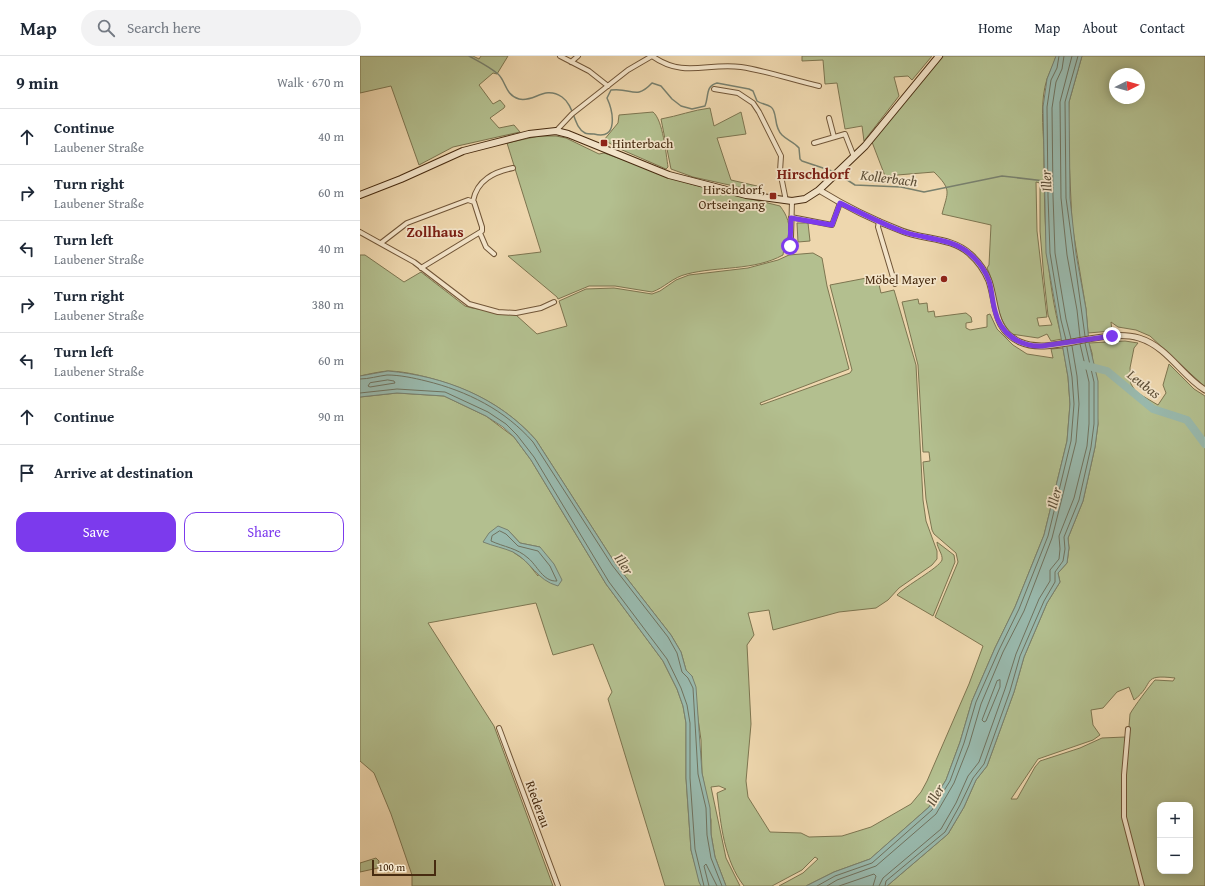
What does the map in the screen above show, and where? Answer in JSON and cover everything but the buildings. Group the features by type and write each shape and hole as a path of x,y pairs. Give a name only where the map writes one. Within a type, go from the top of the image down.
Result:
{"main road":[{"path":"360,194 401,179 463,151 529,134 556,131 568,134 684,180 746,195 789,201 805,199 819,190 864,146 939,56"}],"street":[{"path":"560,56 590,71 608,86"},
{"path":"570,62 578,56"},
{"path":"556,131 572,114 628,70 652,56 659,61 682,70 740,67 818,86"},
{"path":"714,89 738,93 753,103 760,112 781,156 780,171 789,201 791,218 790,246 788,251"},
{"path":"829,118 834,137"},
{"path":"814,143 846,134 854,156"},
{"path":"421,268 480,232 482,227 473,201 476,192 489,175 513,168"},
{"path":"819,190 840,203 909,234 947,242 964,249 985,272 990,286 997,320 1005,332 1022,343 1038,346 1125,336 1148,342 1164,352 1205,390"},
{"path":"381,243 407,223 468,200 473,201"},
{"path":"791,218 832,225 840,203"},
{"path":"879,221 878,227 895,284"},
{"path":"360,232 408,258 469,304 498,312 516,313 541,308 554,302"},
{"path":"480,232 486,246 494,254"},
{"name":"Riederau","path":"499,728 558,886"},
{"path":"1128,729 1124,775 1124,813 1142,886"}],"green space":[{"path":"360,56 473,56 479,59 481,56 508,56 497,74 493,73 479,85 493,104 500,100 505,106 490,118 499,128 514,125 520,132 453,147 419,165 391,86 360,93"},
{"path":"802,56 932,56 912,80 908,76 894,77 899,96 864,141 862,126 845,129 837,83 825,84 823,60 802,61"},
{"path":"942,56 1056,56 1047,79 1043,96 1044,197 1049,269 1056,316 1062,339 1051,341 1047,334 1038,338 1011,334 998,309 991,277 987,268 989,265 991,225 942,214 947,191 944,183 934,172 885,176 872,142","holes":["1036,182 1040,183 1040,231 1044,279 1048,315 1052,325 1039,326 1037,318 1047,317 1037,231"]},
{"path":"1082,56 1205,56 1205,387 1150,336 1136,330 1118,327 1111,322 1112,331 1088,333 1086,309 1072,224 1068,134 1069,102"},
{"path":"710,108 714,126 741,112 746,134 717,138 731,180 757,186 761,192 693,177 671,169 661,119"},
{"path":"653,112 662,129 668,167 666,169 620,149 604,140 618,123 619,115"},
{"path":"539,136 556,136 566,138 599,154 604,153 691,184 780,206 785,213 789,224 789,233 783,255 760,264 682,275 652,292 615,286 589,286 558,299 508,256 541,252 507,143"},
{"path":"797,223 808,223 810,241 798,242"},
{"path":"813,253 822,258 827,286 849,369 760,403 761,405 850,373 852,370 830,285 877,276 881,293 894,290 916,365 923,500 926,521 937,551 937,559 932,565 899,588 888,600 876,608 839,612 773,630 769,610 748,613 754,635 747,645 751,724 746,781 748,797 770,832 801,833 809,837 842,836 871,827 911,804 921,792 927,781 969,684 983,646 935,617 958,562 956,553 934,534 932,530 926,499 923,462 930,461 929,452 923,452 918,365 902,302 918,299 919,304 927,303 928,312 934,311 935,317 966,313 971,317 972,322 966,323 966,328 970,330 987,327 987,315 990,314 997,329 1013,345 1027,354 1053,358 1051,349 1063,348 1068,377 1070,404 1067,441 1044,535 1015,607 972,701 960,742 946,780 929,807 870,859 834,872 806,886 779,886 803,873 818,859 815,857 802,870 772,886 744,886 732,865 724,842 717,793 726,789 719,786 711,787 726,858 740,886 726,886 715,857 711,834 711,820 702,773 701,740 692,676 686,670 681,652 671,635 615,563 536,440 525,428 500,408 486,400 442,382 402,372 387,371 360,376 360,255 365,255 404,282 421,272 465,306 516,315 537,334 567,326 559,301 586,289 614,288 652,294 660,291 676,280 689,275 748,268 778,260 789,255"},
{"path":"1125,341 1138,343 1134,348 1130,368 1131,384 1136,392 1158,405 1166,393 1163,385 1169,364 1194,389 1205,396 1205,886 1143,886 1126,817 1125,775 1130,714 1155,680 1173,681 1175,678 1157,677 1150,681 1141,694 1134,700 1129,687 1117,692 1103,708 1091,710 1093,725 1100,735 1093,740 1038,759 1011,799 1017,799 1040,761 1080,748 1102,738 1125,737 1122,809 1141,886 887,886 948,834 964,807 976,780 987,766 1014,692 1024,657 1047,603 1060,582 1058,573 1067,563 1069,548 1068,538 1083,501 1095,447 1098,424 1092,353 1089,343"},
{"path":"397,393 444,396 486,416 514,437 531,460 606,584 663,661 677,689 683,706 686,723 686,778 691,850 701,886 665,886 608,699 612,692 593,644 553,655 536,603 428,623 494,726 553,886 412,886 412,875 391,814 374,773 360,761 360,397","holes":["508,530 520,543 540,547 538,576 526,561 513,552"]},
{"path":"937,542 954,555 955,562 933,616 897,595 940,563 942,558"},
{"path":"376,858 379,861 378,868 360,872 360,863"}],"water":[{"name":"Iller","path":"1056,56 1082,56 1069,102 1070,198 1076,254 1086,309 1089,343 1098,381 1098,424 1095,447 1083,501 1068,538 1069,548 1067,563 1058,573 1060,582 1047,603 1024,657 1014,692 987,766 976,780 964,807 948,834 887,886 806,886 834,872 870,859 929,807 946,780 960,742 972,701 1015,607 1044,535 1067,441 1070,404 1068,377 1046,253 1043,107 1047,79"},
{"path":"388,371 429,378 469,391 505,412 521,425 536,440 615,563 671,635 681,652 686,670 692,676 696,687 702,773 710,808 711,834 715,857 726,886 701,886 699,882 691,850 686,778 686,723 683,706 677,689 663,661 606,584 531,460 514,437 503,427 486,416 444,396 397,393 360,397 360,376"},
{"path":"498,526 508,530 520,543 540,547 554,564 562,580 558,586 544,580 525,561 513,552 483,542 489,533"}],"waterway":[{"name":"Kollerbach","path":"469,56 498,74 503,80 508,91 514,97 524,100 544,93 556,94 562,97 569,106 578,126 581,130 588,134 602,135 611,129 612,117 607,98 611,90 637,92 641,91 652,83 661,86 672,99 681,106 692,109 705,106 709,89 713,84 717,83 749,89 753,91 757,101 773,109 779,132 799,148 800,159 802,161 835,172"},
{"name":"Kollerbach","path":"838,174 855,185 901,187 924,192 1002,176 1045,181"},
{"name":"Leubas","path":"1084,365 1107,371 1153,409 1187,420 1205,444"}],"place":[{"name":"Hinterbach","path":"604,143"},
{"name":"Hirschdorf, Ortseingang","path":"773,196"},
{"name":"Möbel Mayer","path":"944,279"}],"district":[{"name":"Hirschdorf","path":"813,173"},
{"name":"Zollhaus","path":"435,231"}],"route":[{"path":"790,246 791,218 812,220 832,225 840,203 902,231 916,236 947,242 958,246 971,254 982,267 987,276 997,320 1005,332 1022,343 1031,346 1048,346 1112,336"}]}
